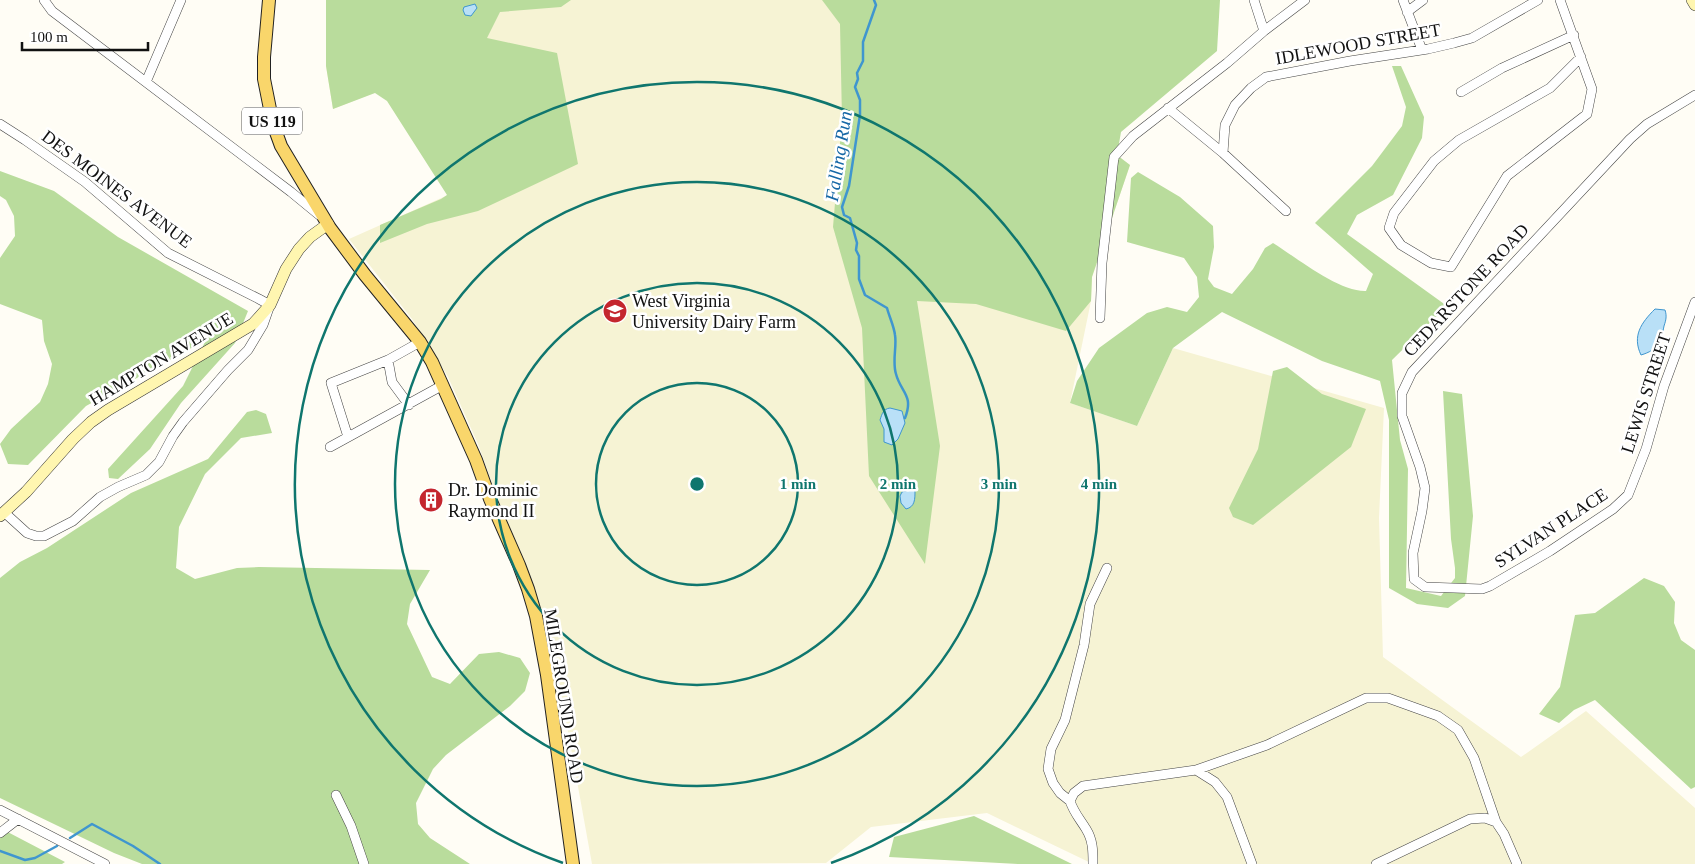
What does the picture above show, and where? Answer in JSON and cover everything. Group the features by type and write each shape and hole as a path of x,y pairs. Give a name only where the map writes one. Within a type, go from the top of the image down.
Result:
{"main road":[{"name":"US 119","path":"269,0 264,79 273,124 281,146 328,224"},
{"name":"MILEGROUND ROAD","path":"328,224 365,275 420,342 432,362 476,460 490,499 519,565 536,616 547,675 573,863"}],"street":[{"path":"44,0 52,11 291,192 328,224"},
{"path":"146,82 181,0"},
{"path":"1254,0 1264,31"},
{"path":"1100,318 1102,263 1114,158 1133,136 1305,0"},
{"path":"1402,0 1422,50"},
{"path":"1407,12 1423,0"},
{"name":"IDLEWOOD STREET","path":"1224,153 1225,125 1234,105 1251,88 1266,77 1422,50 1472,38 1527,3 1538,0"},
{"path":"1560,0 1574,35 1592,89 1587,114 1507,176 1451,268 1431,263 1401,244 1389,228 1394,213 1434,161 1459,140 1550,88 1581,57"},
{"path":"1692,0 1695,5"},
{"path":"1461,92 1502,68 1574,35"},
{"name":"CEDARSTONE ROAD","path":"1490,586 1482,589 1425,587 1414,578 1414,553 1425,488 1420,467 1402,416 1402,393 1412,372 1630,139 1647,124 1695,96"},
{"path":"1168,108 1224,153 1286,211"},
{"name":"DES MOINES AVENUE","path":"0,124 85,182 168,253 270,306"},
{"name":"HAMPTON AVENUE","path":"2,514 90,422 253,324 270,306 286,269 295,254 310,237 328,224"},
{"name":"LEWIS STREET","path":"1628,495 1646,449 1664,386 1695,302"},
{"path":"2,514 27,533 44,536 73,520 100,497 146,475 159,462 183,422 248,350 263,325 270,306"},
{"path":"348,437 331,383 388,360 420,342"},
{"path":"388,360 392,382 409,405"},
{"path":"330,447 443,385"},
{"name":"SYLVAN PLACE","path":"1490,586 1550,551 1613,509 1628,495"},
{"path":"1093,864 1093,846 1087,830 1073,812 1070,801 1052,783 1048,769 1051,749 1065,720 1084,645 1090,604 1107,568"},
{"path":"1070,801 1074,793 1083,786 1196,770 1267,745 1366,698 1388,698 1438,716 1458,730 1474,758 1496,822 1504,834 1517,864"},
{"path":"1196,770 1215,782 1227,797 1252,864"},
{"path":"336,795 351,826 364,864"},
{"path":"0,810 105,864"},
{"path":"1376,864 1470,819 1485,818 1496,822"},
{"path":"0,833 18,819"}],"shaded area":[{"path":"326,0 884,0 1130,165 1092,277 1091,301 1070,403 1137,426 1173,348 1384,408 1379,518 1383,657 1521,757 1586,711 1695,808 1695,864 1093,864 987,813 871,827 826,863 592,864 556,665 542,612 527,570 502,511 478,444 448,377 412,319 349,239 448,195 454,186 394,85 333,109 326,66"}],"green space":[{"path":"326,0 571,0 561,7 500,12 487,38 557,53 578,164 478,211 427,224 380,243 380,225 447,195 387,101 375,93 333,109 326,66"},
{"path":"822,0 1220,0 1217,51 1121,132 1117,155 1130,165 1092,277 1091,301 1066,331 976,304 917,301 940,446 925,564 869,476 862,328 833,227 842,119 840,24"},
{"path":"1392,66 1401,66 1424,117 1422,138 1393,195 1357,215 1347,234 1447,306 1392,360 1400,440 1408,469 1406,588 1441,596 1455,578 1443,391 1462,394 1473,516 1465,596 1448,608 1417,604 1389,588 1389,420 1380,381 1322,361 1222,312 1173,348 1137,426 1070,403 1077,381 1099,348 1147,313 1167,307 1187,312 1199,297 1197,277 1184,258 1127,242 1131,178 1138,172 1180,197 1213,226 1214,247 1208,279 1214,287 1232,294 1253,269 1265,248 1273,243 1331,280 1355,290 1366,291 1373,274 1315,223 1372,166 1402,126 1406,107"},
{"path":"0,171 54,191 118,237 248,311 235,343 181,403 150,449 118,479 109,478 108,469 183,386 206,340 86,406 28,465 8,464 0,444 11,429 40,402 48,384 52,364 44,341 42,320 0,304 0,258 15,236 14,216 6,200 0,196"},
{"path":"1287,367 1322,394 1366,409 1351,447 1253,525 1233,517 1229,508 1258,449 1273,371"},
{"path":"256,410 266,414 272,433 241,438 205,474 179,527 176,568 195,579 237,568 259,567 430,570 410,604 407,624 432,677 450,684 479,654 499,652 520,658 530,673 525,691 510,706 446,755 433,769 416,803 418,824 430,838 470,864 142,864 114,853 0,798 0,578 20,562 47,548 131,493 208,459 247,412"},
{"path":"1644,578 1664,586 1675,602 1674,623 1681,640 1695,650 1695,787 1691,789 1595,700 1574,710 1559,723 1539,714 1560,687 1575,615 1595,613"},
{"path":"974,816 1072,864 1018,864 889,857 894,837"},
{"path":"0,828 65,862 62,864 0,864"}],"water":[{"path":"475,4 477,8 471,16 465,15 464,7"},
{"path":"1655,309 1665,310 1666,312 1662,337 1655,348 1641,355 1637,342 1639,330"},
{"path":"890,408 902,411 905,423 898,439 892,445 884,442 884,429 880,420 884,411"},
{"path":"912,489 915,491 914,502 906,509 901,503 900,496 902,492"}],"waterway":[{"name":"Falling Run","path":"874,0 876,5 863,42 863,61 857,73 858,79 855,87 860,100 860,115 849,186 842,207 844,215 850,218 857,243 859,279 865,295 887,308 894,328 895,369 898,380 906,394 908,404 905,418"},
{"path":"70,838 92,824 133,846 160,864"},
{"path":"0,851 25,860 35,858 57,846"}],"place":[{"name":"West Virginia University Dairy Farm","path":"615,311"},
{"name":"Dr. Dominic Raymond II","path":"431,500"}]}
